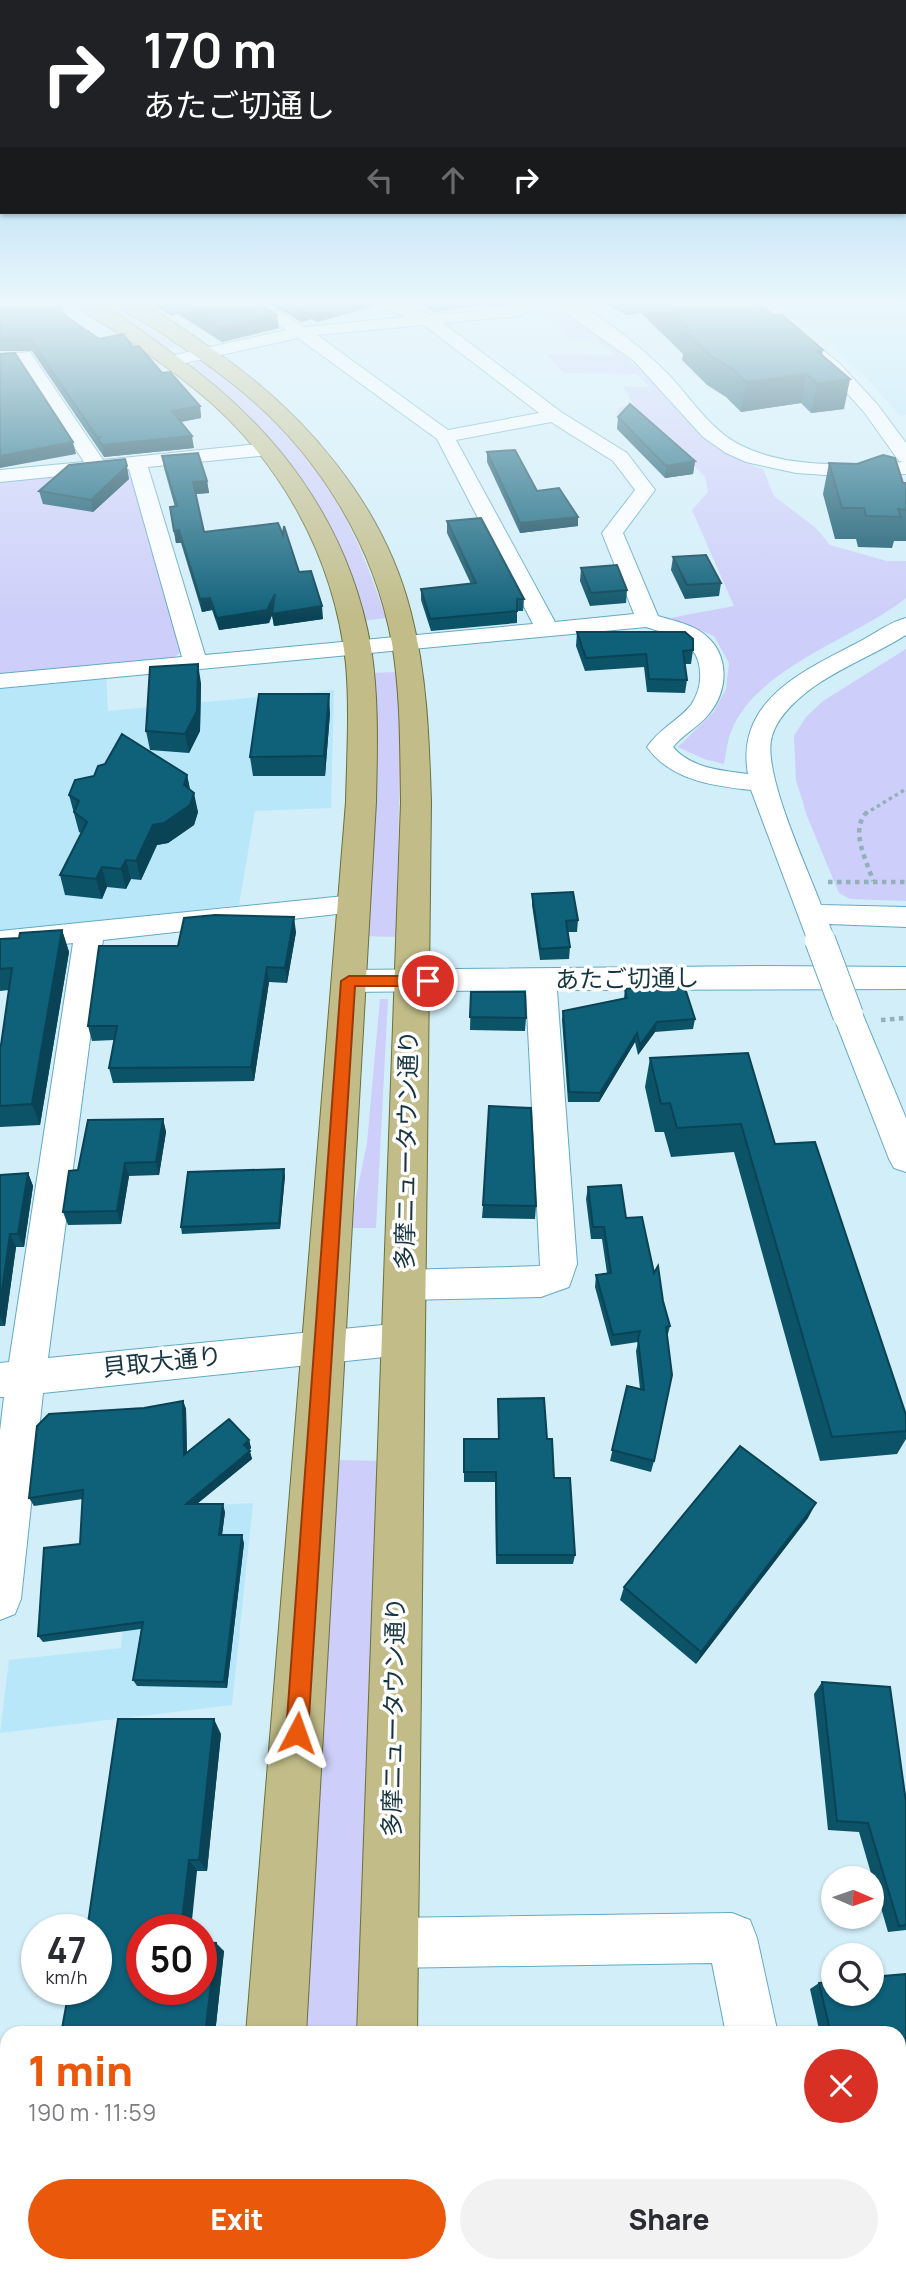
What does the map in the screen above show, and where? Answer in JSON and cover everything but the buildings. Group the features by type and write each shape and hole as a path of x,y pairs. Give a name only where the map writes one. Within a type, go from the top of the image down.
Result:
{"main road":[{"path":"227,406 268,449 317,526 337,572 357,646 362,735 349,981 277,2026"},
{"name":"多摩ニュータウン通り","path":"273,406 306,442 360,517 398,612 405,642 415,729 416,802 387,2026"}],"street":[{"path":"57,406 97,466"},
{"path":"404,406 445,436 547,629"},
{"path":"541,406 620,457 645,490 612,533 648,620"},
{"path":"686,406 711,435 756,460 824,470 906,468"},
{"path":"870,406 906,457"},
{"path":"445,436 554,416"},
{"path":"0,476 268,449"},
{"path":"137,463 195,662"},
{"path":"0,681 648,620 694,637 708,653 713,666 713,684 705,705 690,720 666,735 660,747 663,753 681,766 733,780 762,783"},
{"path":"906,625 810,679 786,699 770,717 759,736 758,756 762,783 815,927 906,1158"},
{"path":"0,941 354,904"},
{"path":"815,927 906,917"},
{"path":"0,1599 13,1378 90,930"},
{"name":"あたご切通し","path":"349,981 906,978"},
{"path":"404,1285 541,1282 556,1276 559,1264 541,980"},
{"name":"貝取大通り","path":"13,1378 403,1339"},
{"path":"388,1943 732,1938 750,2026"}],"path":[{"path":"873,881 858,832 859,818 868,808 906,789"},
{"path":"824,882 906,882"},
{"path":"880,1020 906,1018"}],"shaded area":[{"path":"237,406 261,406 284,428 322,477 352,531 386,618 362,621 304,484 277,448"},
{"path":"674,406 720,449 763,469 774,496 816,528 830,545 887,561 906,561 906,598 809,656 762,689 744,709 731,732 724,764 704,759 678,747 713,713 726,689 729,663 714,636 670,618 734,606 692,510 708,492 705,476 647,424 625,420 617,413 619,408"},
{"path":"891,406 906,406 906,415 899,415"},
{"path":"119,468 132,471 185,649 172,659 0,676 0,480"},
{"path":"906,649 906,901 850,899 839,893 807,816 796,780 794,736 806,717 823,701"},
{"path":"396,672 401,718 396,937 363,936 370,673"},
{"path":"106,676 108,711 334,690 331,808 255,811 239,905 0,933 0,686"},
{"path":"380,999 388,999 376,1228 353,1228 354,1206 367,1143"},
{"path":"336,1460 385,1461 364,2026 305,2026"},
{"path":"253,1503 232,1705 0,1733 9,1660 121,1648 134,1509"}],"route":[{"path":"297,1733 349,981 428,981"}]}
